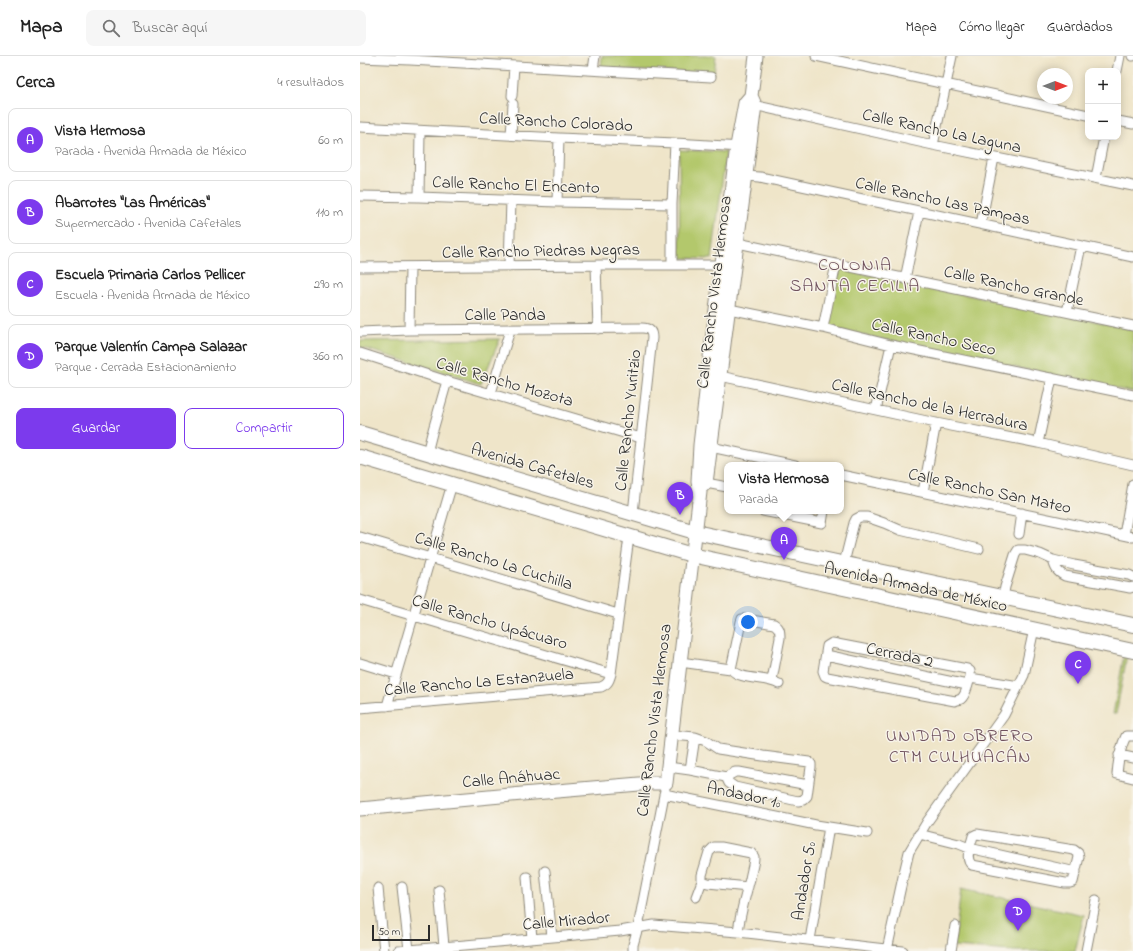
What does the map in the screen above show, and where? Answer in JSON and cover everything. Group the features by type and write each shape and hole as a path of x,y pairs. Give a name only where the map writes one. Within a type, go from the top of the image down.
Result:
{"main road":[{"name":"Avenida Cafetales","path":"360,433 695,532"},
{"path":"360,457 692,555"},
{"name":"Avenida Armada de México","path":"695,532 1133,626"},
{"name":"Avenida Armada de México","path":"692,555 1133,651"}],"street":[{"path":"593,70 594,56"},
{"name":"Calle Rancho Vista Hermosa","path":"706,446 720,376 718,341 729,309 731,241 756,56"},
{"path":"816,56 1085,114"},
{"path":"933,145 952,56"},
{"path":"1118,68 1120,56"},
{"path":"360,58 411,58 514,66 711,77"},
{"path":"511,135 514,66"},
{"name":"Calle Rancho La Laguna","path":"750,101 933,145 1133,186"},
{"path":"1121,122 1133,124"},
{"name":"Calle Rancho Colorado","path":"360,127 744,147"},
{"path":"419,197 420,131"},
{"path":"557,202 558,138"},
{"path":"1096,178 1103,140"},
{"path":"672,265 672,204 675,143"},
{"name":"Calle Rancho Vista Hermosa","path":"632,951 638,927 668,768 718,341 722,265 731,241 746,176 744,147"},
{"path":"981,224 994,158"},
{"name":"Calle Rancho Las Pampas","path":"746,176 760,177 1133,257"},
{"name":"Calle Rancho El Encanto","path":"360,196 672,204"},
{"path":"509,266 511,200"},
{"path":"905,278 919,212"},
{"name":"Calle Rancho Grande","path":"731,241 1133,326"},
{"path":"1067,312 1081,246"},
{"path":"824,328 836,264"},
{"path":"596,265 598,329"},
{"name":"Calle Rancho Piedras Negras","path":"360,267 722,265"},
{"path":"409,330 410,267"},
{"name":"Calle Rancho Seco","path":"729,309 1133,395"},
{"name":"Calle Panda","path":"360,332 409,330 647,328 650,330"},
{"path":"491,393 510,330"},
{"name":"Calle Rancho Yuritzio","path":"633,513 652,338 650,330"},
{"path":"876,410 892,344"},
{"name":"Calle Rancho Mozota","path":"360,353 447,381 641,438"},
{"name":"Calle Rancho de la Herradura","path":"720,376 936,423 1038,443 1133,465"},
{"path":"1038,443 1052,378"},
{"path":"427,453 447,381"},
{"path":"923,492 936,423"},
{"path":"706,446 781,462"},
{"name":"Calle Rancho San Mateo","path":"844,476 1133,537"},
{"path":"387,706 452,484"},
{"path":"1124,535 1133,484"},
{"path":"701,486 724,487"},
{"path":"778,514 822,523 824,514"},
{"path":"1019,534 1022,514"},
{"path":"844,564 854,523 856,519 860,517 867,517 900,530 979,549"},
{"name":"Calle Rancho La Cuchilla","path":"360,537 618,614"},
{"path":"611,674 629,537"},
{"path":"1003,598 1005,586 1018,550 1025,550 1040,554 1053,560 1074,565 1133,577"},
{"path":"1053,560 1056,570 1065,576 1125,588 1133,587"},
{"name":"Calle Rancho Upácuaro","path":"360,600 611,674"},
{"path":"680,662 731,669 734,673 775,682 780,638 780,631 778,627 774,624 742,619 731,669"},
{"path":"887,950 909,852 920,834 1004,715 1024,675 1034,630"},
{"path":"968,677 962,698 955,701 827,677 823,671 827,646 834,643 968,677 1019,686"},
{"name":"Cerrada 2","path":"826,655 968,677"},
{"path":"360,663 396,674"},
{"name":"Calle Rancho La Estanzuela","path":"360,708 601,686 606,684 611,674"},
{"path":"672,735 695,737 718,748 809,762 811,764 807,796 803,800 798,801 735,787 726,777"},
{"path":"1133,736 1126,736 1123,741 1119,755 1117,774 1133,778"},
{"path":"690,770 695,737"},
{"path":"1119,755 1133,758"},
{"path":"668,768 690,770 726,777 735,772 808,785"},
{"name":"Calle Anáhuac","path":"360,809 651,783 665,789"},
{"name":"Andador 1º","path":"665,789 816,825 867,833"},
{"name":"Andador 5º","path":"810,940 829,827"},
{"path":"920,834 970,848 1076,872"},
{"path":"977,834 1074,850 1078,853 1079,857 1073,882 1070,883 972,865 968,860 970,848 973,836 977,834"},
{"path":"696,897 702,881 702,875 709,852 714,848 721,847 751,853 754,857 754,862 739,921 738,932"},
{"path":"545,871 552,937"},
{"path":"527,877 532,939"},
{"path":"702,881 708,884 748,887"},
{"path":"402,887 409,950"},
{"path":"378,888 384,951"},
{"path":"439,890 444,946"},
{"path":"1086,951 1096,900"},
{"name":"Calle Mirador","path":"398,951 620,931 654,924 903,951"},
{"path":"951,951 955,926"}],"green space":[{"path":"602,56 716,56 714,74 601,69"},
{"path":"679,150 726,152 712,259 680,258"},
{"path":"840,269 1133,329 1133,392 824,327"},
{"path":"500,339 481,384 360,347 360,341"},
{"path":"1124,655 1127,656 1116,714 1113,714"},
{"path":"961,889 1084,915 1075,951 1013,951 954,947"}],"place":[{"name":"Abarrotes \"Las Américas\"","path":"680,515"},
{"name":"Vista Hermosa","path":"784,560"},
{"name":"Escuela Primaria Carlos Pellicer","path":"1078,684"},
{"name":"Parque Valentín Campa Salazar","path":"1018,931"}],"district":[{"name":"COLONIA SANTA CECILIA","path":"855,274"},
{"name":"UNIDAD OBRERO CTM CULHUACÁN","path":"960,745"}]}
